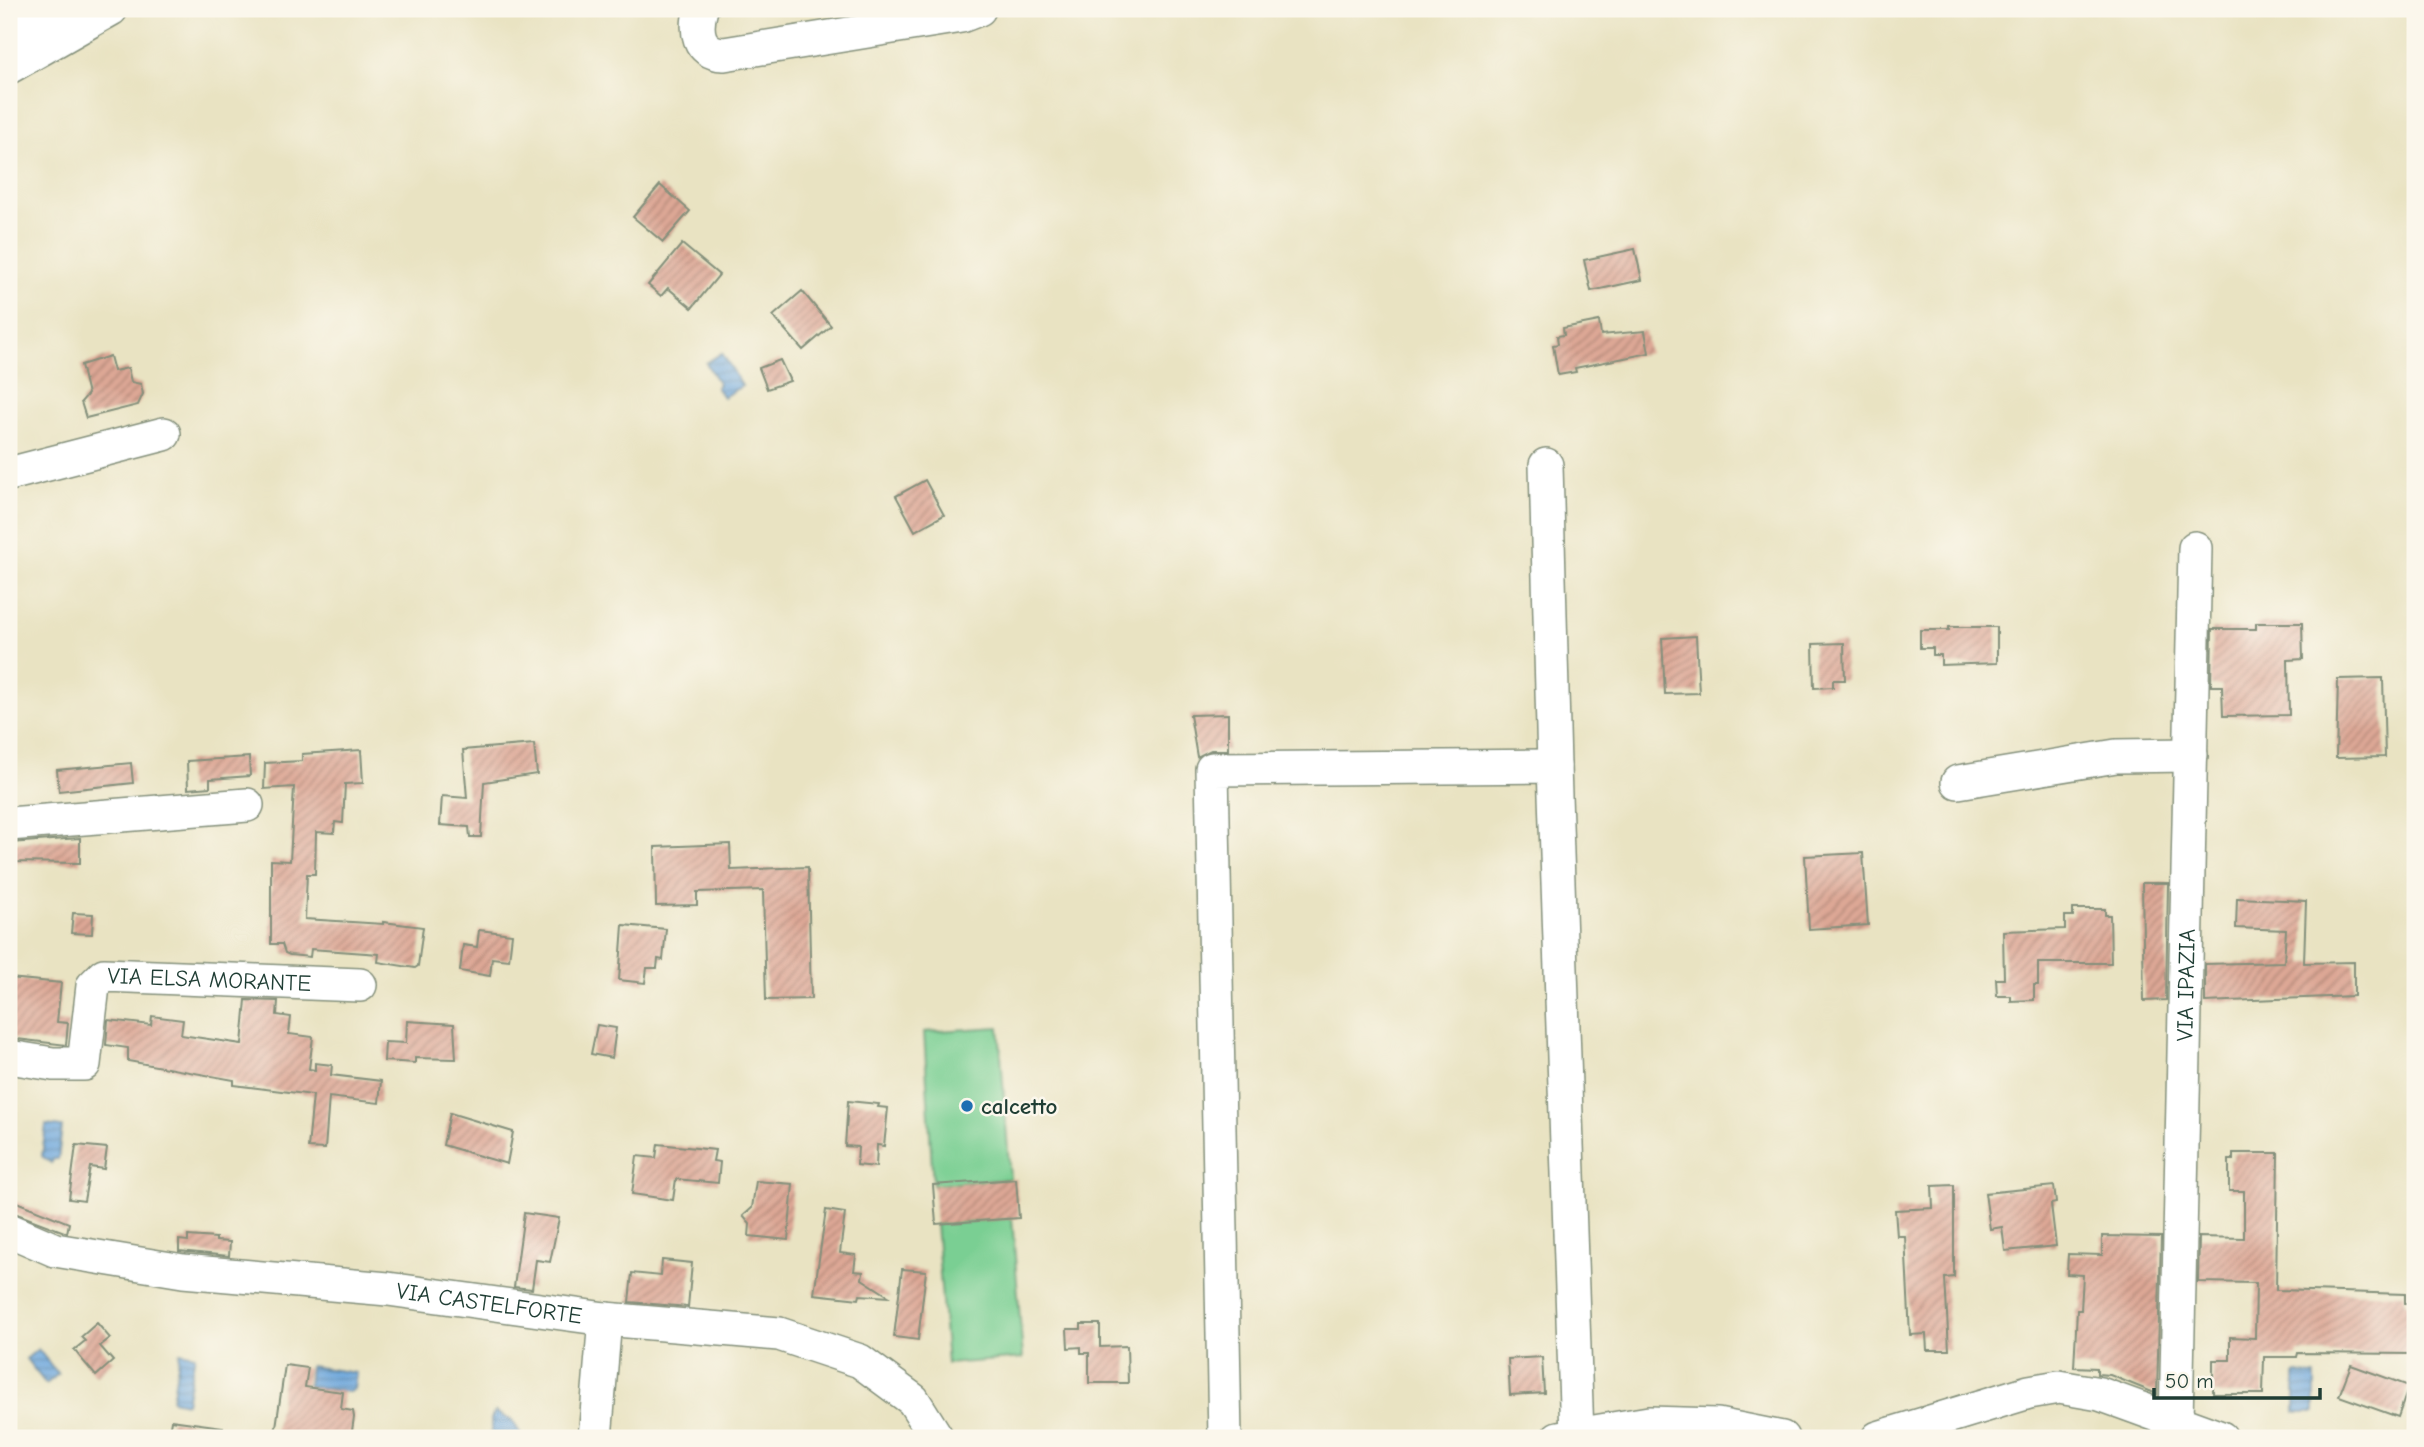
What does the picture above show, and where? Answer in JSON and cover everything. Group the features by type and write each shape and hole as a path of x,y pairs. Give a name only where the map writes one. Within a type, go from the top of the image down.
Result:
{"street":[{"path":"9,37 58,9"},
{"path":"9,67 111,9"},
{"path":"701,9 696,29 699,37 711,51 724,54 961,16 979,9"},
{"path":"9,474 164,434"},
{"path":"1546,465 1567,1437 1649,1423 1717,1425 1782,1438"},
{"name":"VIA IPAZIA","path":"2176,1421 2195,548"},
{"path":"1958,782 2116,756 2191,755"},
{"path":"1225,1438 1212,769 1554,766"},
{"path":"9,824 247,805"},
{"name":"VIA ELSA MORANTE","path":"9,1057 53,1064 84,1064 93,986 104,975 360,985"},
{"name":"VIA CASTELFORTE","path":"9,1230 55,1250 183,1271 388,1289 605,1319 779,1334 860,1361 913,1400 937,1438"},
{"path":"595,1438 605,1319"},
{"path":"1878,1438 2029,1392 2059,1387 2100,1394 2221,1438"}],"green space":[{"name":"calcetto","path":"999,1027 1010,1179 933,1185 924,1032"},
{"path":"1012,1218 1023,1358 947,1364 936,1224"}],"water":[{"path":"722,353 742,386 723,397 716,387 719,384 706,363"},
{"path":"46,1125 62,1127 58,1159 51,1163 42,1156"},
{"path":"38,1349 58,1374 46,1384 26,1359"},
{"path":"180,1352 195,1355 186,1403 172,1400"},
{"path":"310,1366 356,1373 354,1389 349,1392 308,1386"},
{"path":"2295,1374 2315,1375 2315,1412 2295,1412"},
{"path":"495,1412 512,1420 523,1438 492,1438 491,1419"}],"building":[{"path":"660,185 690,211 663,242 633,217"},
{"path":"682,244 719,275 692,308 668,288 661,296 648,285"},
{"path":"1635,249 1642,280 1591,291 1584,260"},
{"path":"802,291 831,326 803,350 773,316"},
{"path":"1599,321 1601,335 1645,331 1649,353 1575,368 1576,372 1558,375 1553,345 1558,344 1557,336 1564,335 1563,328"},
{"path":"110,356 114,371 128,368 131,382 141,384 143,394 138,405 86,418 81,402 88,394 81,365"},
{"path":"780,360 790,381 767,389 759,368"},
{"path":"925,480 944,515 915,531 896,496"},
{"path":"2256,623 2302,623 2303,659 2288,660 2289,715 2223,716 2222,686 2211,686 2212,629 2256,629"},
{"path":"1949,627 1997,627 1997,663 1941,665 1941,655 1933,655 1933,648 1920,648 1920,630 1949,630"},
{"path":"1696,636 1699,693 1665,694 1662,638"},
{"path":"1844,643 1845,680 1833,680 1833,687 1814,688 1813,644"},
{"path":"2383,678 2385,757 2336,758 2338,679"},
{"path":"1228,714 1228,750 1211,750 1197,757 1190,715"},
{"path":"534,744 537,774 484,782 481,837 470,837 469,827 440,825 442,796 467,798 463,750"},
{"path":"361,750 363,783 345,784 343,823 335,822 334,833 316,832 315,874 307,874 305,919 383,922 423,927 418,966 415,968 378,962 379,954 311,949 310,957 290,955 285,953 282,944 271,944 271,860 290,861 294,787 264,789 265,763 302,761 302,754"},
{"path":"249,757 250,776 210,779 210,787 188,789 187,761"},
{"path":"131,763 133,783 59,791 57,770"},
{"path":"80,838 80,863 9,862 9,843"},
{"path":"730,844 731,870 808,867 811,999 766,1000 763,890 697,892 697,905 656,906 655,847"},
{"path":"1863,853 1868,925 1809,929 1805,856"},
{"path":"2142,883 2168,883 2166,1000 2144,1001"},
{"path":"2237,898 2306,901 2304,963 2354,962 2354,996 2205,1002 2205,964 2284,962 2286,930 2236,928"},
{"path":"2073,909 2105,909 2105,915 2110,915 2111,963 2038,963 2038,985 2034,985 2034,1000 2011,1001 2011,996 1997,996 1996,979 2004,979 2003,931 2065,929 2065,916 2073,916"},
{"path":"73,913 93,914 92,934 71,933"},
{"path":"623,925 666,929 663,960 658,959 657,968 647,968 645,983 619,980"},
{"path":"479,930 512,934 509,960 492,958 490,976 460,971 463,945 477,947"},
{"path":"9,978 61,983 57,1022 68,1023 66,1045 9,1038"},
{"path":"246,1000 278,1001 277,1015 291,1017 289,1034 313,1037 309,1069 315,1070 315,1063 332,1065 331,1075 381,1081 379,1103 329,1097 325,1149 308,1148 313,1095 234,1085 234,1080 128,1061 128,1048 106,1045 108,1020 151,1025 152,1016 183,1020 181,1035 242,1044"},
{"path":"407,1021 454,1024 456,1059 415,1058 415,1063 384,1061 385,1042 406,1043"},
{"path":"597,1025 616,1028 612,1058 591,1054"},
{"path":"848,1101 879,1104 878,1107 888,1108 884,1146 877,1145 876,1167 857,1165 858,1147 845,1146"},
{"path":"450,1113 513,1132 507,1164 443,1145"},
{"path":"658,1144 715,1150 713,1161 720,1162 718,1183 676,1179 673,1200 632,1194 637,1156 656,1158"},
{"path":"76,1145 107,1148 104,1169 90,1167 84,1201 69,1199"},
{"path":"2233,1153 2278,1153 2276,1290 2405,1294 2405,1304 2415,1304 2415,1354 2298,1353 2297,1357 2264,1357 2263,1394 2213,1394 2213,1360 2230,1360 2230,1337 2255,1338 2256,1283 2198,1282 2199,1237 2244,1238 2244,1191 2229,1191 2229,1160 2233,1160"},
{"path":"1016,1179 1019,1218 936,1224 933,1185"},
{"path":"756,1181 793,1184 788,1240 749,1236 750,1224 743,1216 752,1208"},
{"path":"1954,1185 1954,1277 1945,1278 1949,1350 1927,1350 1926,1334 1910,1335 1905,1236 1897,1236 1895,1210 1933,1208 1932,1186"},
{"path":"2054,1186 2056,1203 2051,1204 2056,1246 2005,1251 2002,1227 1990,1229 1985,1193"},
{"path":"9,1199 69,1223 67,1233 9,1211"},
{"path":"826,1210 845,1213 840,1253 856,1255 854,1271 863,1272 862,1279 890,1297 860,1295 859,1299 814,1294"},
{"path":"524,1213 559,1218 550,1262 536,1260 532,1289 514,1287"},
{"path":"188,1236 230,1242 229,1256 179,1251 179,1240 188,1241"},
{"path":"2102,1236 2161,1237 2157,1394 2110,1375 2097,1374 2097,1368 2074,1367 2077,1310 2081,1310 2083,1275 2067,1274 2068,1254 2102,1255"},
{"path":"662,1260 692,1263 688,1307 629,1302 632,1273 661,1276"},
{"path":"902,1269 926,1271 918,1340 894,1337"},
{"path":"97,1323 110,1338 100,1346 113,1361 96,1376 74,1350 85,1341 81,1337"},
{"path":"1081,1324 1100,1324 1100,1347 1127,1346 1128,1383 1089,1383 1089,1353 1081,1353 1081,1347 1068,1348 1067,1329 1081,1329"},
{"path":"1542,1357 1544,1393 1510,1395 1508,1359"},
{"path":"285,1365 308,1368 305,1387 343,1392 341,1409 353,1411 351,1438 278,1438 275,1434"},
{"path":"2351,1365 2409,1386 2398,1417 2339,1396"},
{"path":"171,1420 223,1427 222,1438 168,1438"}],"place":[{"name":"calcetto","path":"967,1106"}]}
